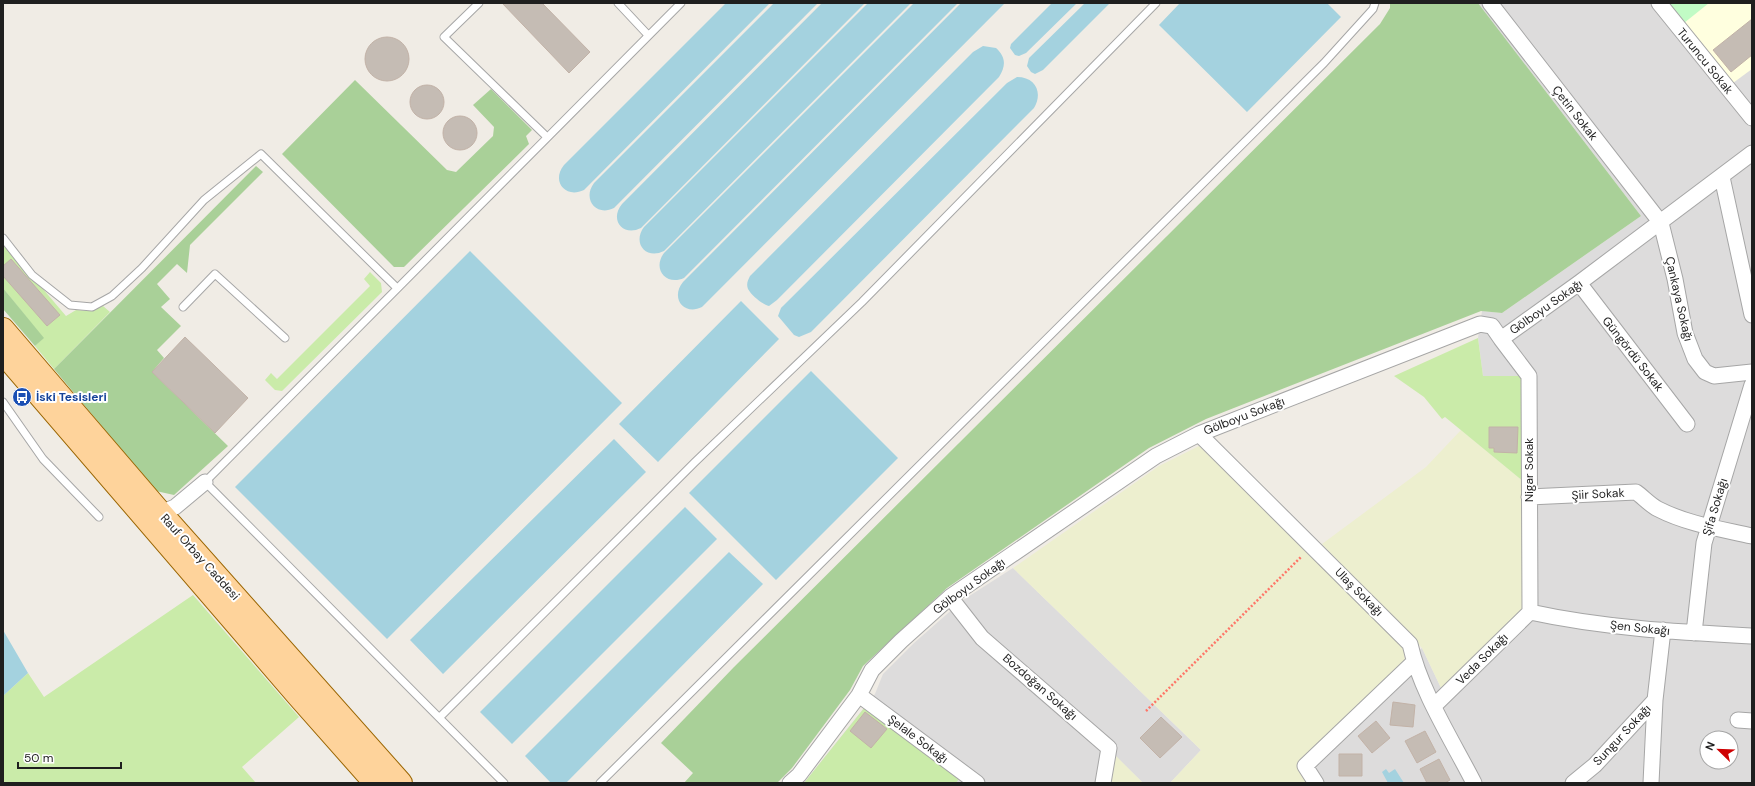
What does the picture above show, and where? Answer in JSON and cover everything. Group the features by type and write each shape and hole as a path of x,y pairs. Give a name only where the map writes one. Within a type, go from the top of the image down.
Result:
{"main road":[{"name":"Rauf Orbay Caddesi","path":"3,328 155,519 375,783"},
{"name":"Rauf Orbay Caddesi","path":"3,353 155,519 401,783"}],"street":[{"name":"Çetin Sokak","path":"1490,3 1661,223"},
{"name":"Turuncu Sokak","path":"1659,3 1752,118"},
{"name":"Gölboyu Sokağı","path":"790,783 799,775 859,695 872,670 901,641 950,597 1156,456 1199,434 1480,324 1492,326 1501,339 1579,284 1752,153"},
{"path":"1722,177 1752,315"},
{"name":"Çankaya Sokağı","path":"1661,223 1675,279 1685,333 1695,359 1705,372 1714,376 1752,372"},
{"name":"Güngördü Sokak","path":"1579,284 1687,424"},
{"name":"Nigar Sokak","path":"1501,339 1529,376 1530,612"},
{"name":"Şifa Sokağı","path":"1694,633 1704,543 1752,385"},
{"name":"Ulaş Sokağı","path":"1199,434 1410,644 1414,662 1434,706 1474,783"},
{"path":"155,519 175,507 205,482"},
{"name":"Şiir Sokak","path":"1529,497 1636,492 1657,509 1708,527 1752,536"},
{"name":"Bozdoğan Sokağı","path":"950,597 982,638 1110,748 1103,783"},
{"name":"Şen Sokağı","path":"1530,612 1555,617 1663,630 1752,636"},
{"name":"Veda Sokağı","path":"1434,706 1530,612"},
{"name":"Sungur Sokağı","path":"1572,783 1595,765 1655,700 1663,630"},
{"path":"1316,783 1305,766 1414,662"},
{"name":"Şelale Sokağı","path":"859,695 977,783"},
{"path":"1651,783 1655,700"}],"lane":[{"path":"479,3 444,37 547,137"},
{"path":"618,3 648,35"},
{"path":"504,783 205,482 681,3"},
{"path":"440,717 695,462 862,302 1156,3"},
{"path":"600,783 1318,69 1373,9 1375,3"},
{"path":"3,238 32,276 70,305 92,307 112,296 142,268 204,200 262,154 398,288"},
{"path":"183,308 215,274 285,338"},
{"path":"3,402 43,459 99,518"}],"path":[{"path":"1146,711 1312,546"}],"shaded area":[{"path":"1478,3 1752,3 1752,783 1310,783 1297,764 1405,661 1422,648 1442,690 1524,608 1524,376 1483,376 1478,338 1482,311 1502,313 1641,216"},
{"path":"1668,3 1752,3 1752,69 1733,83"},
{"path":"1461,430 1524,482 1524,608 1442,690 1422,648 1322,544 1426,467"},
{"path":"1199,446 1403,644 1405,661 1298,764 1310,783 1170,783 1201,750 1013,568 1159,466"},
{"path":"1013,568 1201,750 1170,783 1143,783 1110,751 1103,783 804,783 875,694 883,674 914,643 963,600"},
{"path":"1116,756 1143,783 1111,783"}],"green space":[{"path":"1390,3 1478,3 1641,216 1502,313 1481,311 1206,419 1149,448 947,588 863,666 850,690 792,768 777,783 684,783 693,773 661,743 734,667 1380,24 1390,8"},
{"path":"1668,3 1709,3 1684,23"},
{"path":"355,80 447,170 456,172 493,136 494,127 473,105 491,89 532,130 526,136 529,144 404,267 394,267 282,154"},
{"path":"256,166 263,172 190,245 187,273 177,264 157,284 170,299 161,307 181,326 157,350 164,358 152,372 228,446 174,495 156,491 54,369"},
{"path":"3,239 14,255 66,316 76,310 90,311 103,306 110,312 54,369 35,346 43,338 3,288"},
{"path":"370,272 381,283 382,292 282,391 275,390 265,380 271,373 277,379 370,286 364,279"},
{"path":"3,288 44,338 35,346 3,309"},
{"path":"1478,338 1483,376 1524,376 1524,482 1445,417 1442,419 1424,397 1394,376"},
{"path":"193,595 299,717 242,767 256,783 3,783 3,696 28,673 44,697"},
{"path":"865,707 959,779 956,783 804,783"}],"water":[{"path":"726,3 770,3 584,190 571,192 562,187 559,177 560,171 564,165"},
{"path":"774,3 818,3 614,208 602,210 593,205 590,200 590,195 594,183"},
{"path":"822,3 865,3 641,228 634,230 624,229 620,225 617,216 618,210 622,204"},
{"path":"868,3 911,3 664,251 657,253 647,252 640,244 641,233 644,227"},
{"path":"914,3 958,3 684,278 672,280 667,278 660,270 661,259 664,253"},
{"path":"961,3 1005,3 702,307 690,309 681,304 678,294 679,288 683,282"},
{"path":"1052,3 1077,3 1026,53 1019,56 1015,55 1010,48 1011,44"},
{"path":"1085,3 1110,3 1043,70 1035,74 1031,72 1027,66 1029,58"},
{"path":"1180,3 1327,3 1341,17 1247,112 1159,25"},
{"path":"983,46 996,48 1002,55 1004,65 999,77 777,300 769,306 755,297 747,287 750,276 973,52"},
{"path":"1017,77 1029,80 1036,87 1038,97 1034,108 811,332 799,337 794,335 778,316 781,308 1007,83"},
{"path":"470,251 622,403 387,639 235,487"},
{"path":"741,301 779,339 658,462 619,424"},
{"path":"811,371 898,458 776,580 689,493"},
{"path":"614,439 646,472 443,674 410,640"},
{"path":"685,507 717,539 512,744 480,712"},
{"path":"729,552 763,584 566,783 551,783 525,756"},
{"path":"3,630 28,673 3,696"},
{"path":"1386,769 1389,773 1395,769 1404,783 1388,783 1382,772"}],"building":[{"path":"502,3 542,3 590,52 569,73"},
{"path":"1752,19 1752,55 1731,72 1713,50"},
{"path":"383,37 391,37 403,43 409,55 409,63 403,75 391,81 383,81 371,75 365,63 365,55 371,43"},
{"path":"427,85 439,90 444,102 439,114 427,119 415,114 410,102 415,90"},
{"path":"460,116 472,121 477,133 472,145 460,150 448,145 443,133 448,121"},
{"path":"11,259 60,315 47,326 3,276 3,266"},
{"path":"185,337 248,398 215,433 152,372"},
{"path":"1489,427 1518,427 1517,453 1494,452 1494,448 1489,448"},
{"path":"1393,702 1415,705 1413,727 1390,725"},
{"path":"865,712 887,729 871,748 850,731"},
{"path":"1161,717 1182,737 1160,758 1140,738"},
{"path":"1376,721 1390,738 1372,753 1358,736"},
{"path":"1425,731 1436,752 1417,763 1405,741"},
{"path":"1339,754 1362,754 1362,776 1339,776"},
{"path":"1439,759 1450,780 1445,783 1427,783 1420,769"}],"place":[{"name":"İski Tesisleri","path":"22,397"}]}
